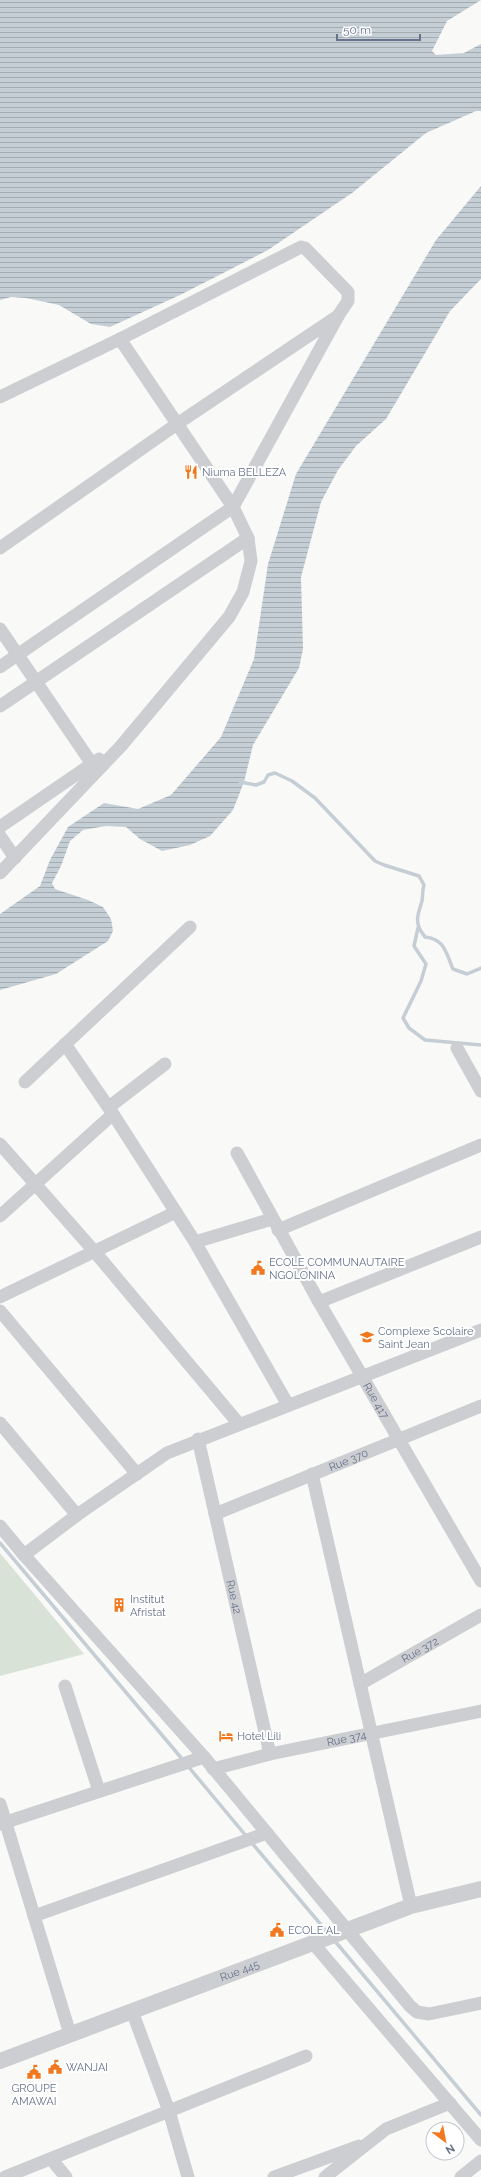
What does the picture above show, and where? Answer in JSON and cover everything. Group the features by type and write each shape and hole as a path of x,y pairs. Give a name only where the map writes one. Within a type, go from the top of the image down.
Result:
{"street":[{"path":"0,396 120,339 301,247 305,248 348,292 348,301 338,316 233,507 0,667"},
{"path":"0,548 177,424 338,316"},
{"path":"0,873 126,740 229,617 243,592 251,561 248,538 233,507 120,339"},
{"path":"0,706 248,538"},
{"path":"0,629 92,764"},
{"path":"0,827 126,740"},
{"path":"0,836 15,858"},
{"path":"25,1082 190,927"},
{"path":"65,1044 111,1110 176,1212 288,1405"},
{"path":"457,1048 481,1091"},
{"path":"0,1216 111,1110 165,1064"},
{"path":"0,1144 94,1251 238,1424"},
{"path":"194,1242 275,1224 481,1145"},
{"name":"Rue 417","path":"237,1153 319,1302 481,1581"},
{"path":"0,1297 176,1212"},
{"path":"319,1302 481,1237"},
{"path":"0,1311 138,1474"},
{"path":"24,1555 77,1515 167,1453 198,1439 481,1330"},
{"name":"Rue 370","path":"216,1514 481,1406"},
{"path":"0,1423 77,1515"},
{"name":"Rue 42","path":"198,1439 270,1754"},
{"path":"312,1474 411,1906"},
{"path":"0,1526 24,1555 204,1757 267,1833 342,1931 417,2012 429,2014 481,2003"},
{"name":"Rue 372","path":"360,1684 481,1615"},
{"path":"65,1686 99,1791"},
{"name":"Rue 374","path":"213,1769 270,1754 481,1711"},
{"path":"3,1823 204,1757"},
{"path":"0,1804 3,1823 34,1916 70,2034"},
{"path":"34,1916 267,1833"},
{"name":"Rue 445","path":"0,2061 314,1941 411,1906 481,1889"},
{"path":"314,1941 481,2140"},
{"path":"132,2011 169,2111 188,2177"},
{"path":"5,2177 306,2056"},
{"path":"326,2177 386,2129 450,2103"},
{"path":"274,2177 370,2142"},
{"path":"51,2158 66,2177"},
{"path":"461,2177 481,2161"}],"shaded area":[{"path":"0,0 481,0 447,21 432,51 436,55 464,53 481,44 481,111 476,111 426,133 352,193 268,250 180,295 110,327 91,324 59,305 26,298 11,297 0,300"},
{"path":"481,186 481,279 450,311 386,419 356,446 338,470 321,502 301,577 303,649 299,668 253,745 244,782 233,810 210,836 190,845 162,851 140,839 126,827 106,826 83,830 70,841 61,866 52,883 55,889 88,900 103,907 111,919 113,931 108,941 56,974 0,990 0,914 40,886 50,860 68,827 104,803 138,809 171,795 221,737 254,659 268,564 296,474 436,240"},
{"path":"0,1553 84,1654 0,1676"}],"waterway":[{"path":"240,782 256,785 264,782 268,775 275,773 292,781 315,798 375,861 419,876 424,885 418,924 425,937 432,938 441,944 453,969 467,974 481,968"},
{"path":"418,928 414,946 426,964 421,981 403,1018 409,1028 425,1040 481,1045"},
{"path":"0,1543 183,1760"},
{"path":"187,1765 247,1837"},
{"path":"251,1842 328,1933"},
{"path":"334,1940 481,2115"}],"place":[{"name":"Niuma BELLEZA","path":"191,472"},
{"name":"ECOLE COMMUNAUTAIRE NGOLONINA","path":"258,1268"},
{"name":"Complexe Scolaire Saint Jean","path":"367,1337"},
{"name":"Institut Afristat","path":"119,1605"},
{"name":"Hotel Lili","path":"226,1736"},
{"name":"ECOLE AL","path":"277,1930"},
{"name":"WANJAI","path":"55,2067"},
{"name":"GROUPE AMAWAI","path":"34,2072"}]}
